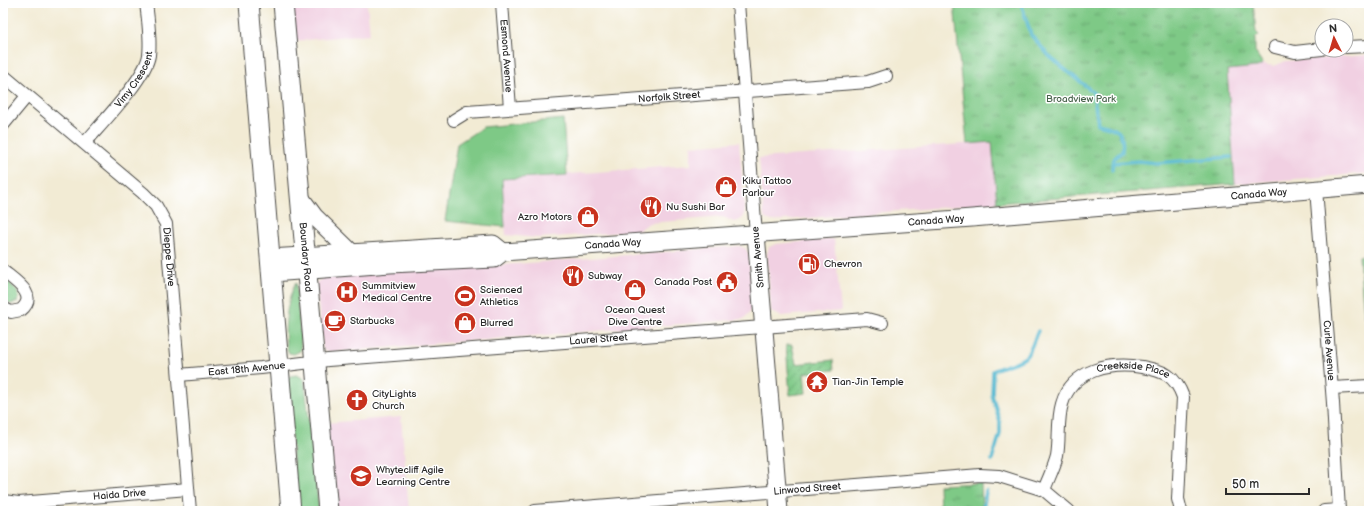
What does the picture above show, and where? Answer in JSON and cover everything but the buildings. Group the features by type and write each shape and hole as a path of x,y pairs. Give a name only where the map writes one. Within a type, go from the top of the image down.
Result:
{"main road":[{"path":"249,3 291,511"},
{"name":"Boundary Road","path":"283,3 328,511"},
{"name":"Canada Way","path":"271,266 306,263 390,264 494,259 503,252 964,219 1369,185"},
{"path":"300,197 314,216 351,252"},
{"name":"Smith Avenue","path":"756,234 779,511"},
{"name":"Canada Way","path":"306,263 351,252 493,244 503,252"}],"street":[{"name":"Vimy Crescent","path":"85,143 143,73 149,56 146,3"},
{"name":"Esmond Avenue","path":"502,3 510,108"},
{"name":"Smith Avenue","path":"738,3 756,234"},
{"path":"1275,46 1295,52 1314,50"},
{"path":"1354,47 1369,46"},
{"name":"Dieppe Drive","path":"3,76 85,143 156,206 166,224 190,511"},
{"name":"Norfolk Street","path":"454,120 468,112 868,82 886,76"},
{"path":"3,125 27,96"},
{"name":"Curle Avenue","path":"1316,190 1332,388 1339,511"},
{"path":"3,271 24,288 28,297 27,302 21,310 11,312 3,308"},
{"name":"Laurel Street","path":"314,362 868,319 882,323"},
{"name":"East 18th Avenue","path":"179,375 279,367 314,362"},
{"name":"Creekside Place","path":"1044,490 1057,456 1061,405 1067,392 1076,381 1090,372 1107,366 1127,365 1161,370 1172,378 1179,386 1183,397 1178,499 1182,511"},
{"path":"1332,388 1369,386"},
{"name":"Linwood Street","path":"535,511 980,475 999,476 1044,490 1055,507 1069,511"},
{"name":"Haida Drive","path":"3,501 19,503 188,488"},
{"path":"1324,511 1339,511"}],"shaded area":[{"path":"290,3 367,3 370,34 294,41"},
{"path":"1369,55 1369,173 1235,184 1227,69 1257,67 1263,64 1274,66 1286,61 1354,58 1354,56"},
{"path":"739,142 745,210 743,218 738,221 734,222 723,217 649,223 638,231 538,238 506,235 502,179 691,165 691,146"},
{"path":"992,142 997,203 772,221 766,219 764,216 759,158"},
{"path":"834,239 841,311 781,316 773,313 771,311 767,254 769,247 776,244"},
{"path":"739,246 746,249 749,255 753,308 744,319 332,352 323,350 316,283 325,276 517,264"},
{"path":"401,417 409,511 334,511 326,423"}],"green space":[{"name":"Broadview Park","path":"954,3 1253,3 1256,32 1259,35 1255,39 1255,52 1263,64 1257,67 1227,70 1235,184 997,203 992,142 967,144"},
{"path":"563,119 567,175 502,179 505,227 445,221 457,144 483,127"},
{"path":"1369,254 1369,317 1366,318 1364,316 1359,256"},
{"path":"3,276 17,291 19,297 17,302 11,304 3,300"},
{"path":"296,283 301,343 300,351 294,354 289,353 285,338 285,328 290,297"},
{"path":"786,345 792,345 796,364 833,360 834,370 804,373 806,393 790,395"},
{"path":"297,375 304,379 305,385 319,511 297,511 287,379 290,376"},
{"path":"981,483 982,511 940,511 939,485"}],"waterway":[{"path":"1021,3 1031,35 1051,58 1093,92 1098,124 1115,129 1121,135 1123,145 1122,152 1114,160 1112,170"},
{"path":"1112,163 1139,161 1156,163 1231,157"},
{"path":"992,460 1000,434 1000,422 992,395 993,371 1024,358 1027,355 1038,331"},
{"path":"983,511 986,491"}],"place":[{"name":"Kiku Tattoo Parlour","path":"726,187"},
{"name":"Nu Sushi Bar","path":"651,207"},
{"name":"Azro Motors","path":"588,217"},
{"name":"Chevron","path":"809,264"},
{"name":"Subway","path":"573,276"},
{"name":"Canada Post","path":"727,282"},
{"name":"Ocean Quest Dive Centre","path":"635,290"},
{"name":"Summitview Medical Centre","path":"347,292"},
{"name":"Scienced Athletics","path":"465,296"},
{"name":"Starbucks","path":"335,321"},
{"name":"Blurred","path":"465,323"},
{"name":"Tian-Jin Temple","path":"817,382"},
{"name":"CityLights Church","path":"357,400"},
{"name":"Whytecliff Agile Learning Centre","path":"361,476"}]}
